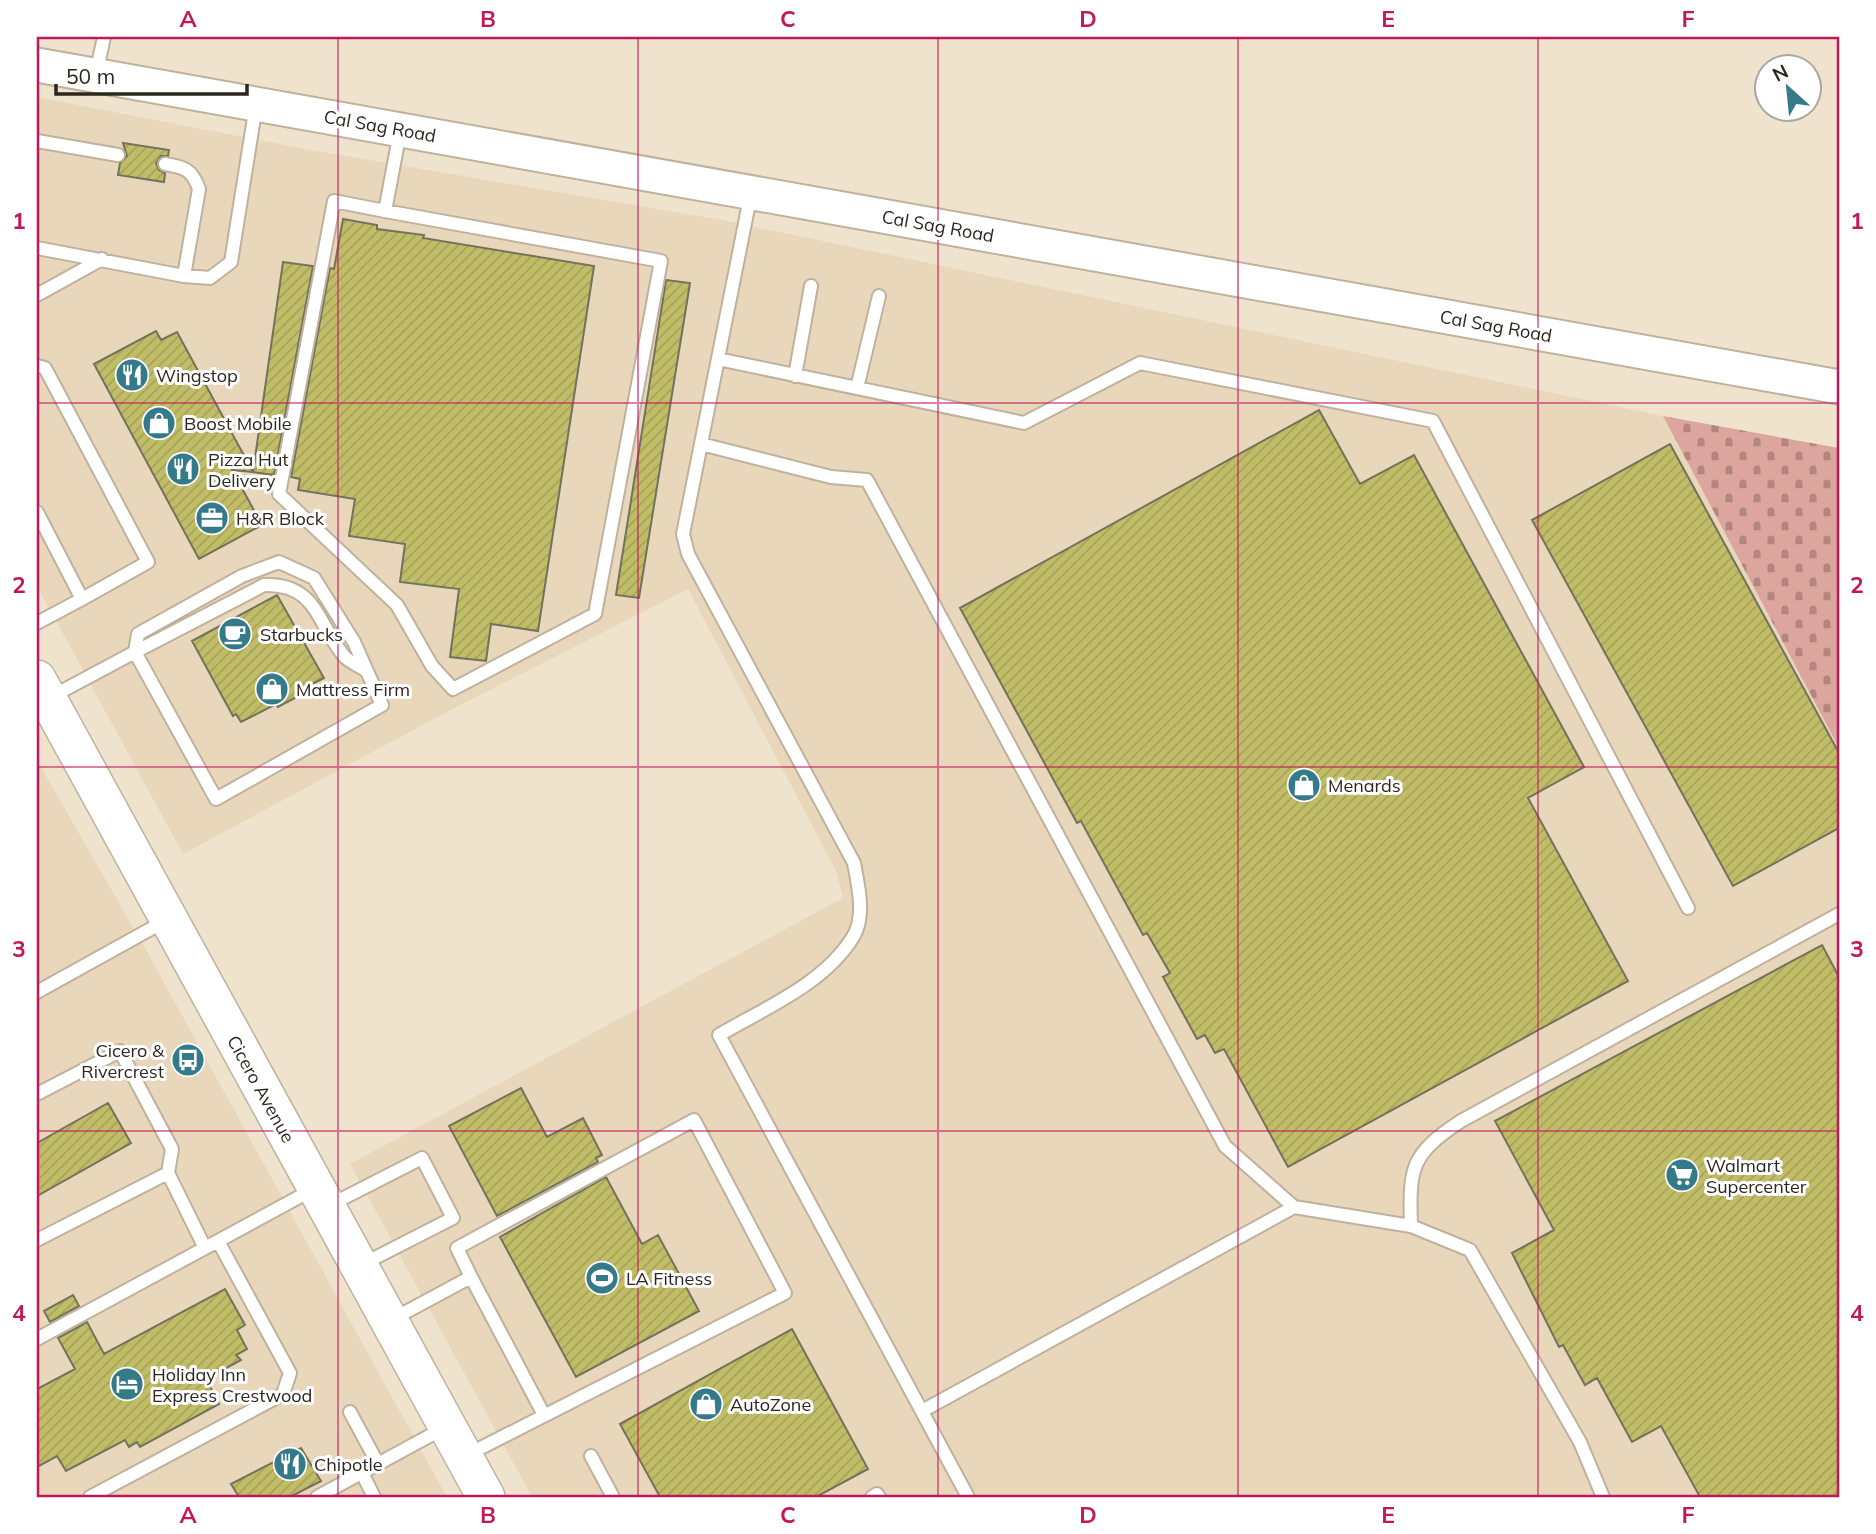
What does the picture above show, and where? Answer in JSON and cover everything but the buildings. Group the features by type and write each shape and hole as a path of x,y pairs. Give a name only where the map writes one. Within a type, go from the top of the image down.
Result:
{"main road":[{"name":"Cicero Avenue","path":"42,689 486,1497"}],"street":[{"name":"Cal Sag Road","path":"37,65 1839,387"}],"lane":[{"path":"96,76 104,37"},
{"path":"37,248 184,276 210,278 231,262 256,104"},
{"path":"385,211 400,130"},
{"path":"37,141 118,155"},
{"path":"165,164 185,167 195,176 199,189 184,276"},
{"path":"751,193 684,534 688,554 854,863 861,899 855,935 817,978 719,1035 968,1497"},
{"path":"334,201 385,211 661,261 595,614 453,689 432,666 397,605 279,494 334,201"},
{"path":"37,295 102,259"},
{"path":"796,376 811,286"},
{"path":"857,388 879,296"},
{"path":"718,359 1024,424 1140,363 1433,421 1688,908"},
{"path":"37,366 45,368 148,562 37,623"},
{"path":"701,444 831,477 867,480 1225,1146 1294,1207 1411,1226 1470,1250 1580,1442 1603,1497"},
{"path":"37,512 82,599"},
{"path":"279,562 314,578 354,642 382,705 216,799 135,652 138,634 242,576 279,562"},
{"path":"42,689 135,652 264,585 282,584 307,598 322,616 344,657 367,671"},
{"path":"1411,1226 1409,1183 1419,1158 1433,1140 1492,1104 1839,914"},
{"path":"37,992 168,920"},
{"path":"37,1094 120,1051 172,1149 168,1173 205,1248"},
{"path":"317,1497 378,1464 544,1415 785,1293 694,1120 457,1248 544,1415"},
{"path":"37,1339 218,1241 422,1158 453,1218 359,1266"},
{"path":"37,1240 168,1173"},
{"path":"922,1411 1294,1207"},
{"path":"90,1497 283,1394 290,1373 218,1241"},
{"path":"389,1321 471,1277"},
{"path":"350,1412 378,1464"},
{"path":"591,1456 612,1497"},
{"path":"362,1473 374,1497"},
{"path":"872,1497 877,1494 879,1497"}],"shaded area":[{"path":"37,97 305,149 722,220 1663,416 1839,748 1839,1497 532,1497 350,1164 843,898 836,871 688,589 441,715 183,854 37,586"},
{"path":"37,760 150,957 447,1497 37,1497"}],"green space":[{"path":"1663,416 1839,448 1839,748"}],"place":[{"name":"Wingstop","path":"132,375"},
{"name":"Boost Mobile","path":"159,423"},
{"name":"Pizza Hut Delivery","path":"183,469"},
{"name":"H&R Block","path":"212,518"},
{"name":"Starbucks","path":"235,634"},
{"name":"Mattress Firm","path":"272,689"},
{"name":"Menards","path":"1304,785"},
{"name":"Cicero & Rivercrest","path":"188,1060"},
{"name":"Walmart Supercenter","path":"1682,1175"},
{"name":"LA Fitness","path":"602,1278"},
{"name":"Holiday Inn Express Crestwood","path":"127,1384"},
{"name":"AutoZone","path":"706,1404"},
{"name":"Chipotle","path":"290,1464"}]}
